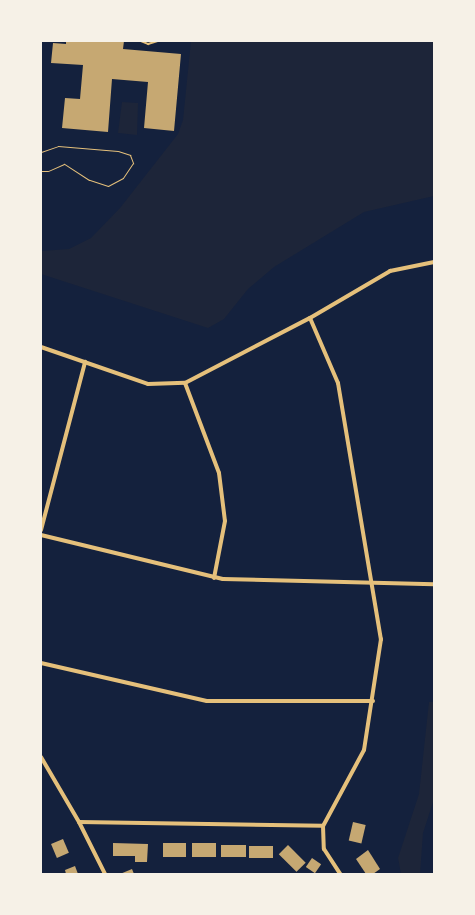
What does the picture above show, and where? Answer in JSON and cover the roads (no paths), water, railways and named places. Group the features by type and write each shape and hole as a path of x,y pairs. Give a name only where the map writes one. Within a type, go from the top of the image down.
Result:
{"street":[{"path":"41,347 148,384 185,383 310,318 390,271 434,262"},
{"path":"310,318 338,383 381,639 364,750 323,826 324,849 340,874"},
{"path":"41,530 85,362"},
{"path":"185,383 219,473 225,521 214,578"},
{"path":"41,535 214,578 434,584"},
{"path":"41,663 207,701 373,701"},
{"path":"41,757 80,822 105,874"},
{"path":"80,822 323,826"}],"lane":[{"path":"141,41 148,44 158,41"}]}
